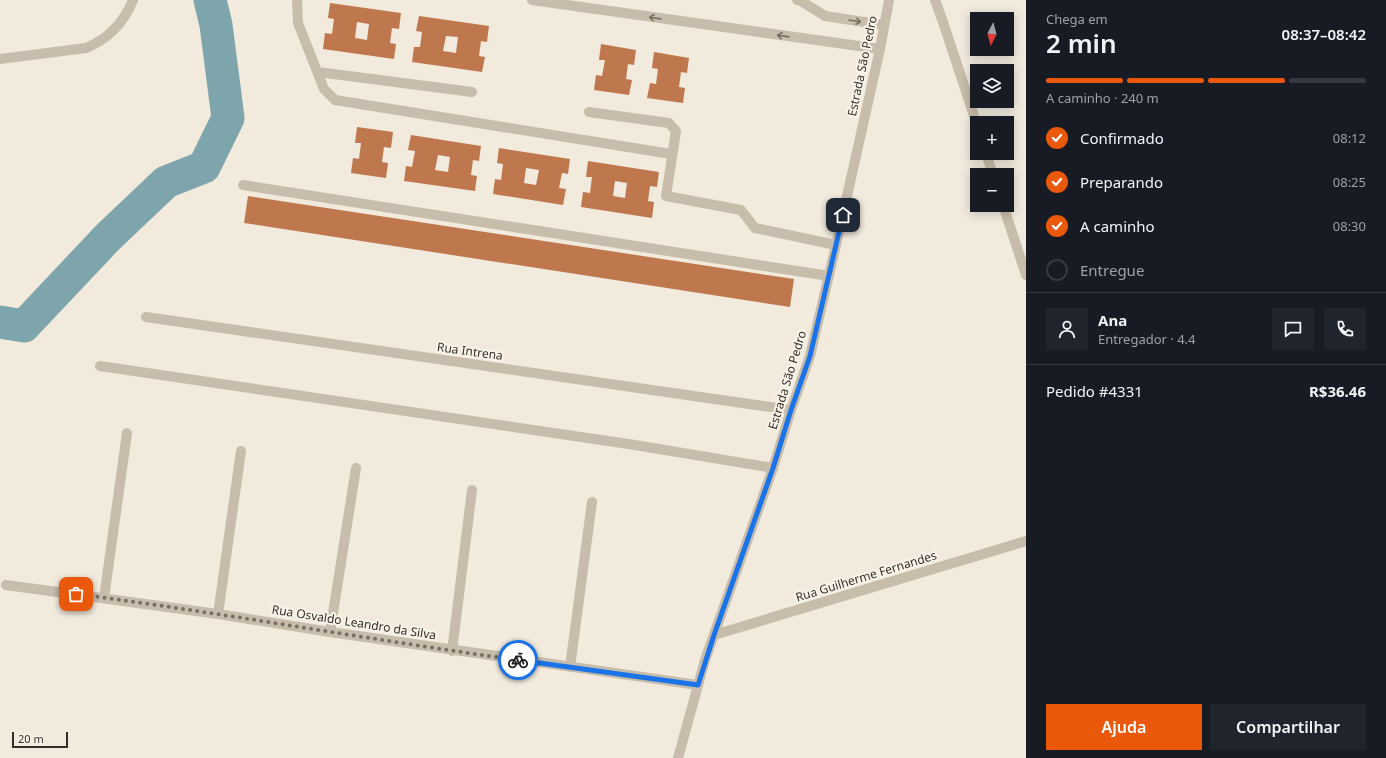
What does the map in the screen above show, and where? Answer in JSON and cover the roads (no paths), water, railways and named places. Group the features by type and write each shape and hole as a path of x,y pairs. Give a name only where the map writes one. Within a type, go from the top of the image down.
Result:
{"street":[{"path":"0,59 86,48 99,43 118,26 133,0"},
{"path":"298,0 298,23 324,89 335,100 672,154"},
{"path":"532,0 880,49"},
{"path":"797,0 801,0 825,16 884,25"},
{"name":"Estrada São Pedro","path":"678,758 698,685 714,635 773,468 810,356 880,49 889,0"},
{"path":"935,0 974,116"},
{"path":"318,72 472,92"},
{"path":"590,112 669,123 676,131 666,196 741,210 755,228 836,245"},
{"path":"242,185 829,276"},
{"path":"1005,212 1025,271"},
{"name":"Rua Intrena","path":"146,317 791,410"},
{"path":"100,366 627,444 773,468"},
{"path":"104,598 127,433"},
{"path":"218,614 241,451"},
{"path":"330,632 356,468"},
{"path":"452,650 472,490"},
{"path":"570,667 592,502"},
{"name":"Rua Guilherme Fernandes","path":"714,635 1026,541"},
{"name":"Rua Osvaldo Leandro da Silva","path":"6,585 218,614 330,632 698,685"}],"waterway":[{"path":"0,322 24,326 108,237 166,182 204,167 228,118 216,25 210,0"}]}
